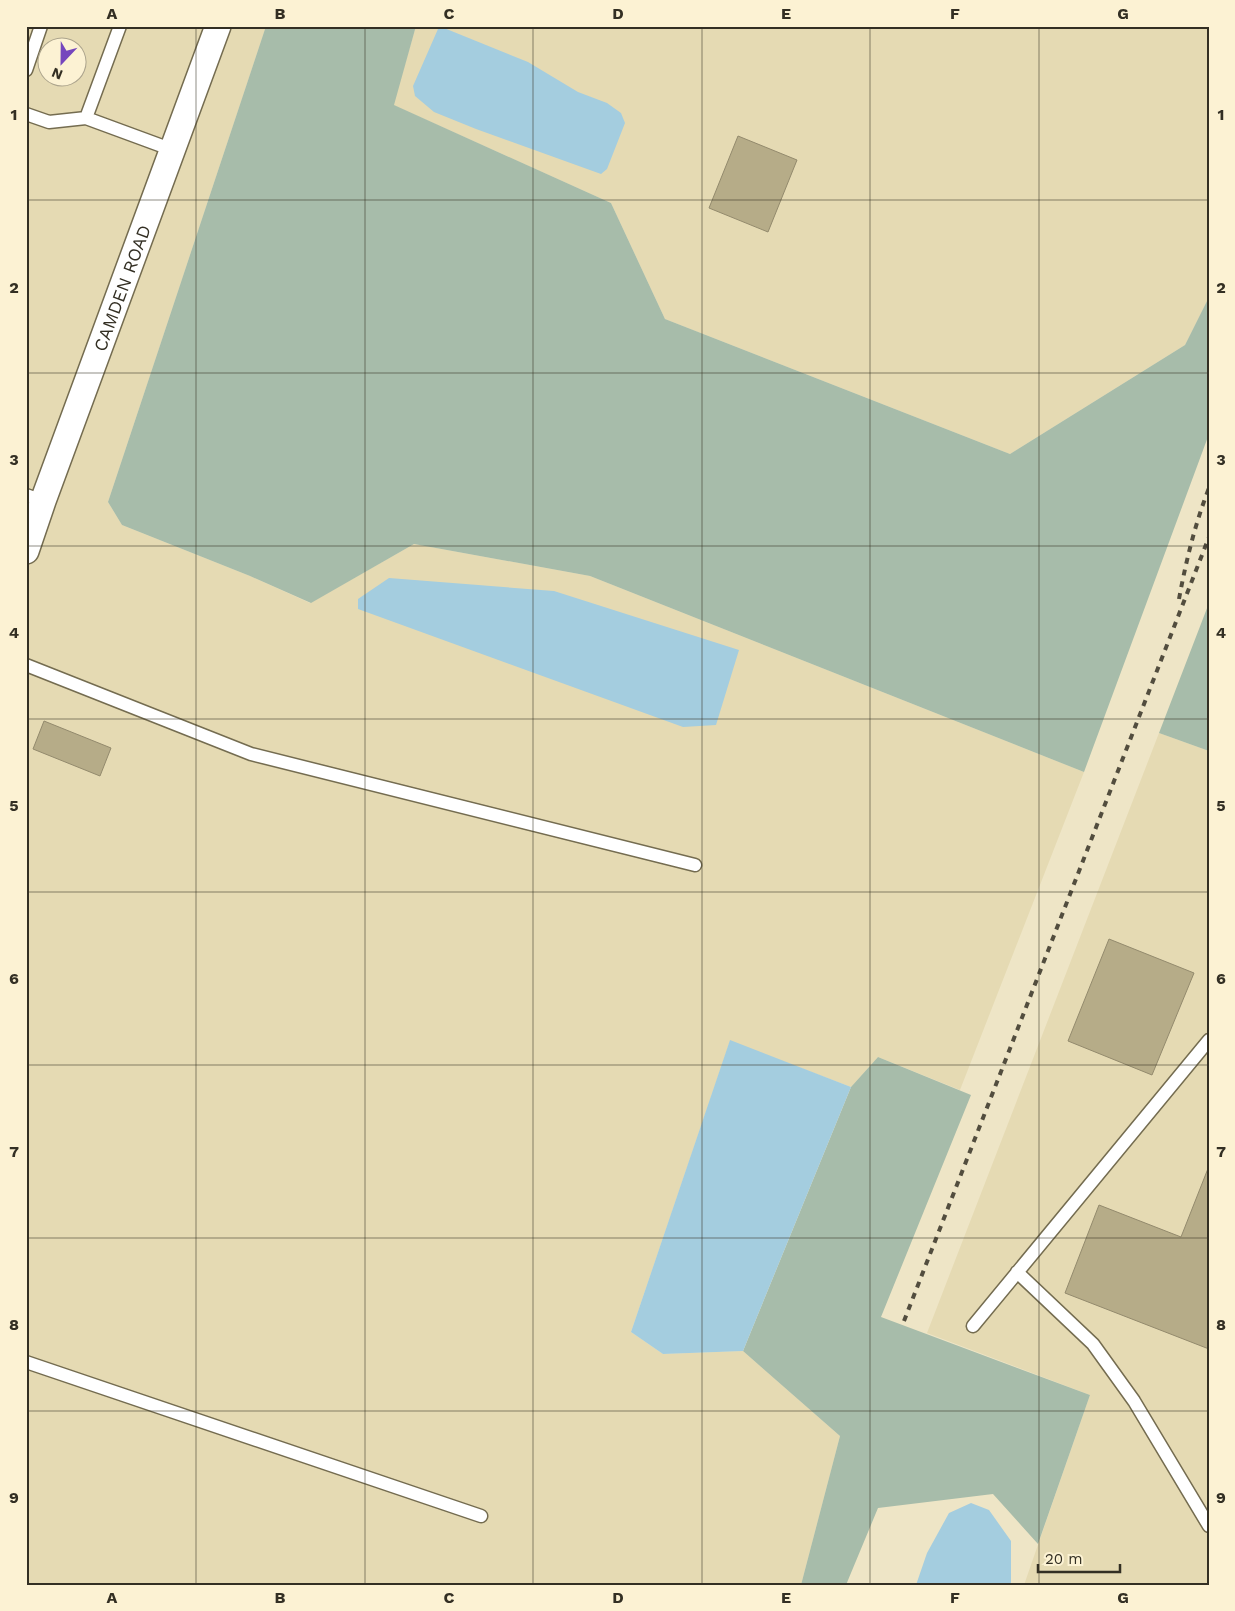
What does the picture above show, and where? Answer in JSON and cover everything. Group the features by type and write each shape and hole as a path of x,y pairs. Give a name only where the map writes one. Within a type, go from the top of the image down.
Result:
{"street":[{"name":"CAMDEN ROAD","path":"26,551 35,498 173,150 218,26"}],"lane":[{"path":"26,70 41,26"},
{"path":"86,118 120,26"},
{"path":"26,114 49,122 86,118 173,150"},
{"path":"26,665 251,754 695,864"},
{"path":"973,1326 1209,1040"},
{"path":"1017,1272 1093,1344 1134,1401 1209,1526"},
{"path":"26,1362 480,1516"}],"shaded area":[{"path":"26,26 266,26 108,502 122,525 250,576 310,603 414,544 590,576 1084,772 960,1090 878,1057 851,1087 730,1041 631,1332 663,1354 743,1351 840,1436 801,1585 26,1585"},
{"path":"416,26 1209,26 1209,297 1185,345 1010,454 665,319 611,203 393,105"},
{"path":"1159,733 1209,751 1209,1585 1024,1585 1090,1395 927,1333"}],"green space":[{"path":"266,26 416,26 394,105 611,203 665,319 1010,454 1185,345 1209,297 1209,434 1084,772 590,576 414,544 311,603 250,576 122,525 108,502"},
{"path":"1209,603 1209,751 1159,733"},
{"path":"878,1057 971,1095 881,1317 1090,1395 1038,1544 993,1494 878,1508 846,1585 801,1585 840,1436 743,1351 851,1087"}],"water":[{"path":"444,28 528,62 578,92 607,103 621,113 625,123 607,169 601,174 476,129 434,112 415,96 413,86 438,29"},
{"path":"389,578 554,591 739,650 716,725 683,727 358,609 358,599"},
{"path":"730,1040 851,1087 743,1351 663,1354 631,1332"},
{"path":"971,1503 989,1510 1011,1541 1011,1585 916,1585 927,1553 949,1513"}],"building":[{"path":"738,136 797,160 768,232 709,208"},
{"path":"44,721 111,748 100,776 33,749"},
{"path":"1109,939 1194,973 1152,1075 1068,1041"},
{"path":"1209,1166 1209,1349 1065,1293 1099,1205 1181,1237"}],"railway":[{"path":"1179,599 1191,543 1209,488"},
{"path":"904,1321 1209,537"}]}
